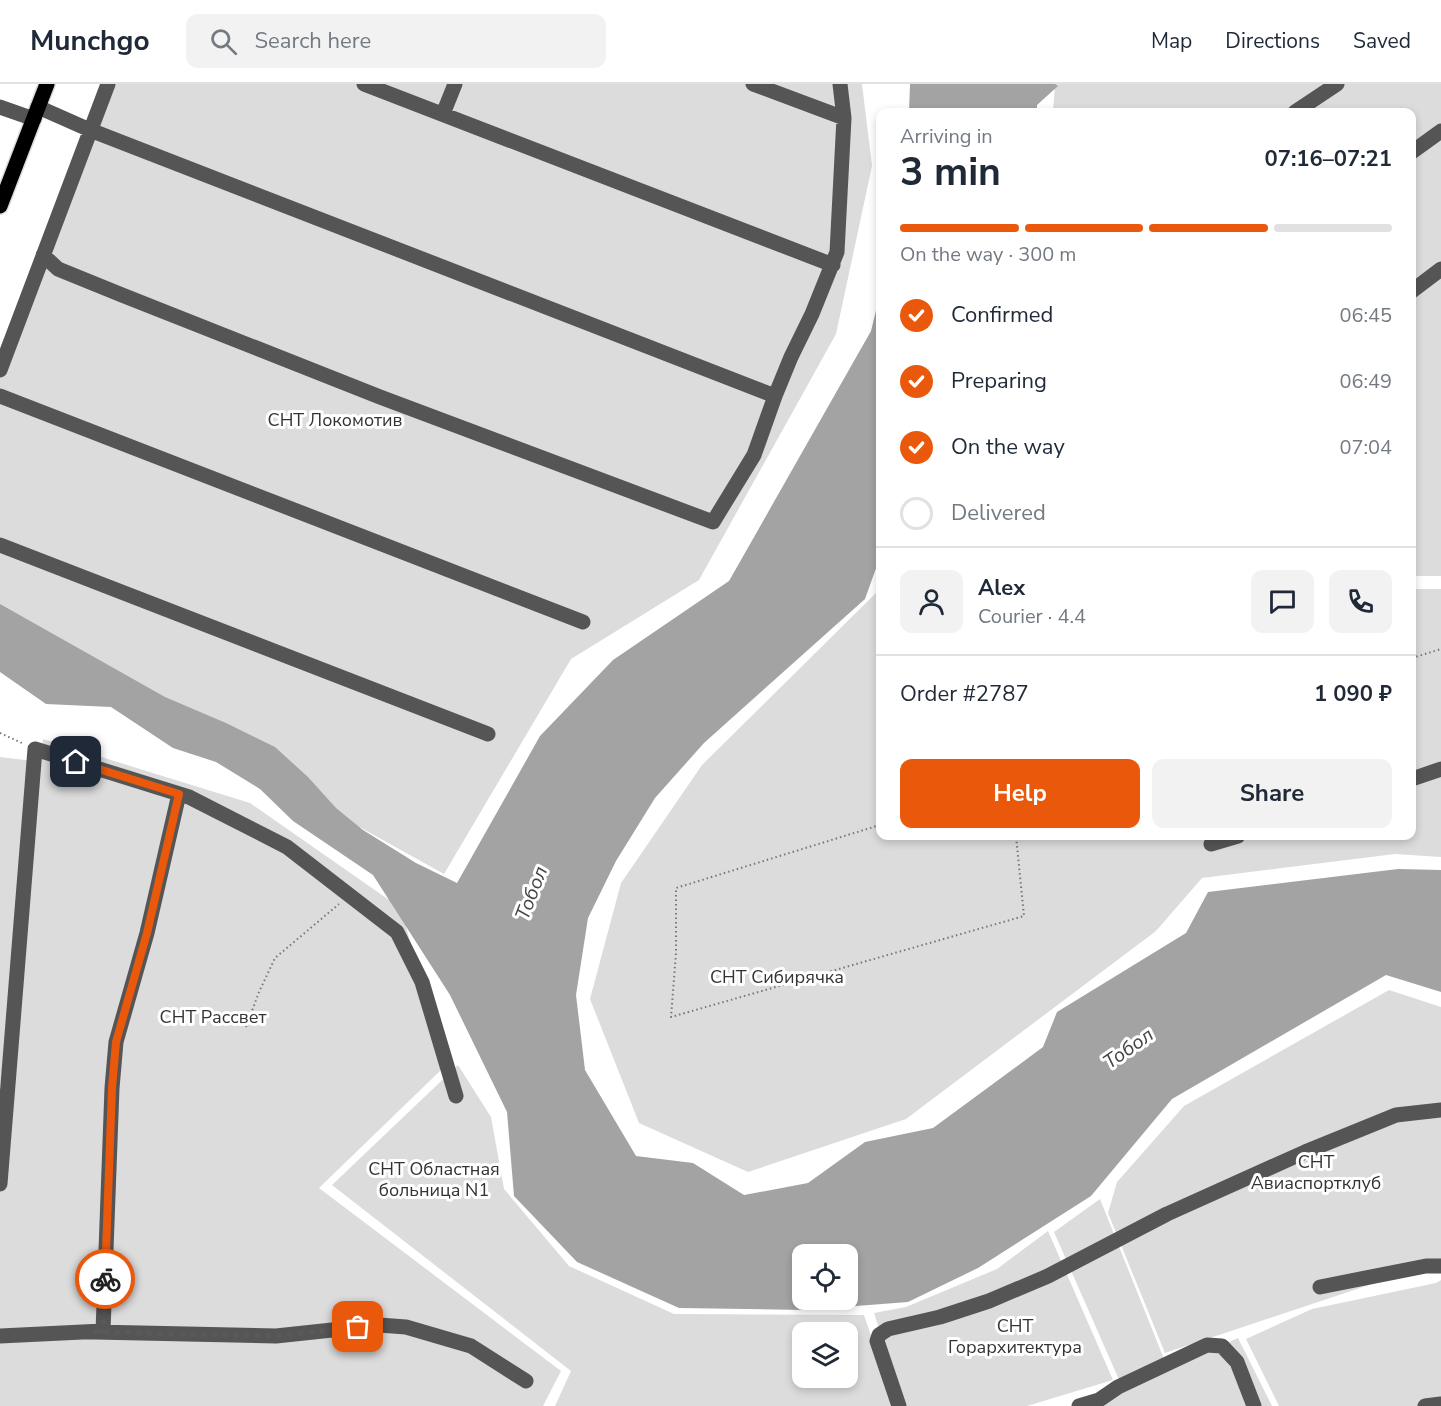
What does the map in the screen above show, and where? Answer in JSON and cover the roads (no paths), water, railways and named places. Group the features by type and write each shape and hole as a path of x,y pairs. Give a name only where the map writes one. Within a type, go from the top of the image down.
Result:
{"main road":[{"path":"0,206 47,84"}],"street":[{"path":"0,370 108,84"},
{"path":"363,84 833,265"},
{"path":"443,114 455,84"},
{"path":"753,84 844,118"},
{"path":"43,255 58,270 122,296 380,397 713,522 754,455 775,396 837,252 844,118 840,84"},
{"path":"1301,108 1337,84"},
{"path":"0,106 36,113 90,130 775,396"},
{"path":"1416,149 1441,131"},
{"path":"1416,288 1441,269"},
{"path":"0,396 583,622"},
{"path":"0,545 488,734"},
{"path":"0,1184 35,749 189,797 287,847 397,932 422,982 456,1096"},
{"path":"1416,778 1441,769"},
{"path":"0,1336 103,1331 112,1088 116,1042 147,933 179,794"},
{"path":"1211,844 1224,840"},
{"path":"899,1406 877,1341 879,1335 888,1329 940,1317 989,1301 1058,1271 1167,1214 1305,1152 1396,1115 1441,1110"},
{"path":"1320,1287 1426,1266 1441,1266"},
{"path":"93,1332 276,1336 379,1325 406,1327 471,1346 526,1381"},
{"path":"1079,1406 1100,1403 1118,1387 1207,1345 1222,1346 1237,1362 1254,1406"},
{"path":"1425,1406 1441,1404"}],"water":[{"path":"910,84 1055,84 1058,86 1037,105 1037,108 909,108"},
{"name":"Тобол","path":"876,310 876,568 865,599 704,743 655,798 616,861 588,918 576,995 585,1070 636,1156 693,1163 744,1195 808,1183 865,1142 933,1128 1043,1047 1057,1012 1186,933 1208,892 1398,869 1441,870 1441,992 1386,975 1172,1099 1091,1196 978,1268 908,1302 858,1306 858,1244 792,1244 792,1310 679,1308 577,1262 514,1196 507,1112 450,995 373,875 293,821 260,789 216,762 173,748 111,707 46,704 0,672 0,604 165,697 275,747 308,777 336,808 363,830 416,863 457,883 540,736 613,660 729,581 871,331"}],"park label":[{"name":"СНТ Локомотив","path":"335,420"},
{"name":"СНТ Сибирячка","path":"777,977"},
{"name":"СНТ Рассвет","path":"213,1017"},
{"name":"СНТ Авиаспортклуб","path":"1316,1172"},
{"name":"СНТ Областная больница N1","path":"434,1179"},
{"name":"СНТ Горархитектура","path":"1015,1336"}]}
